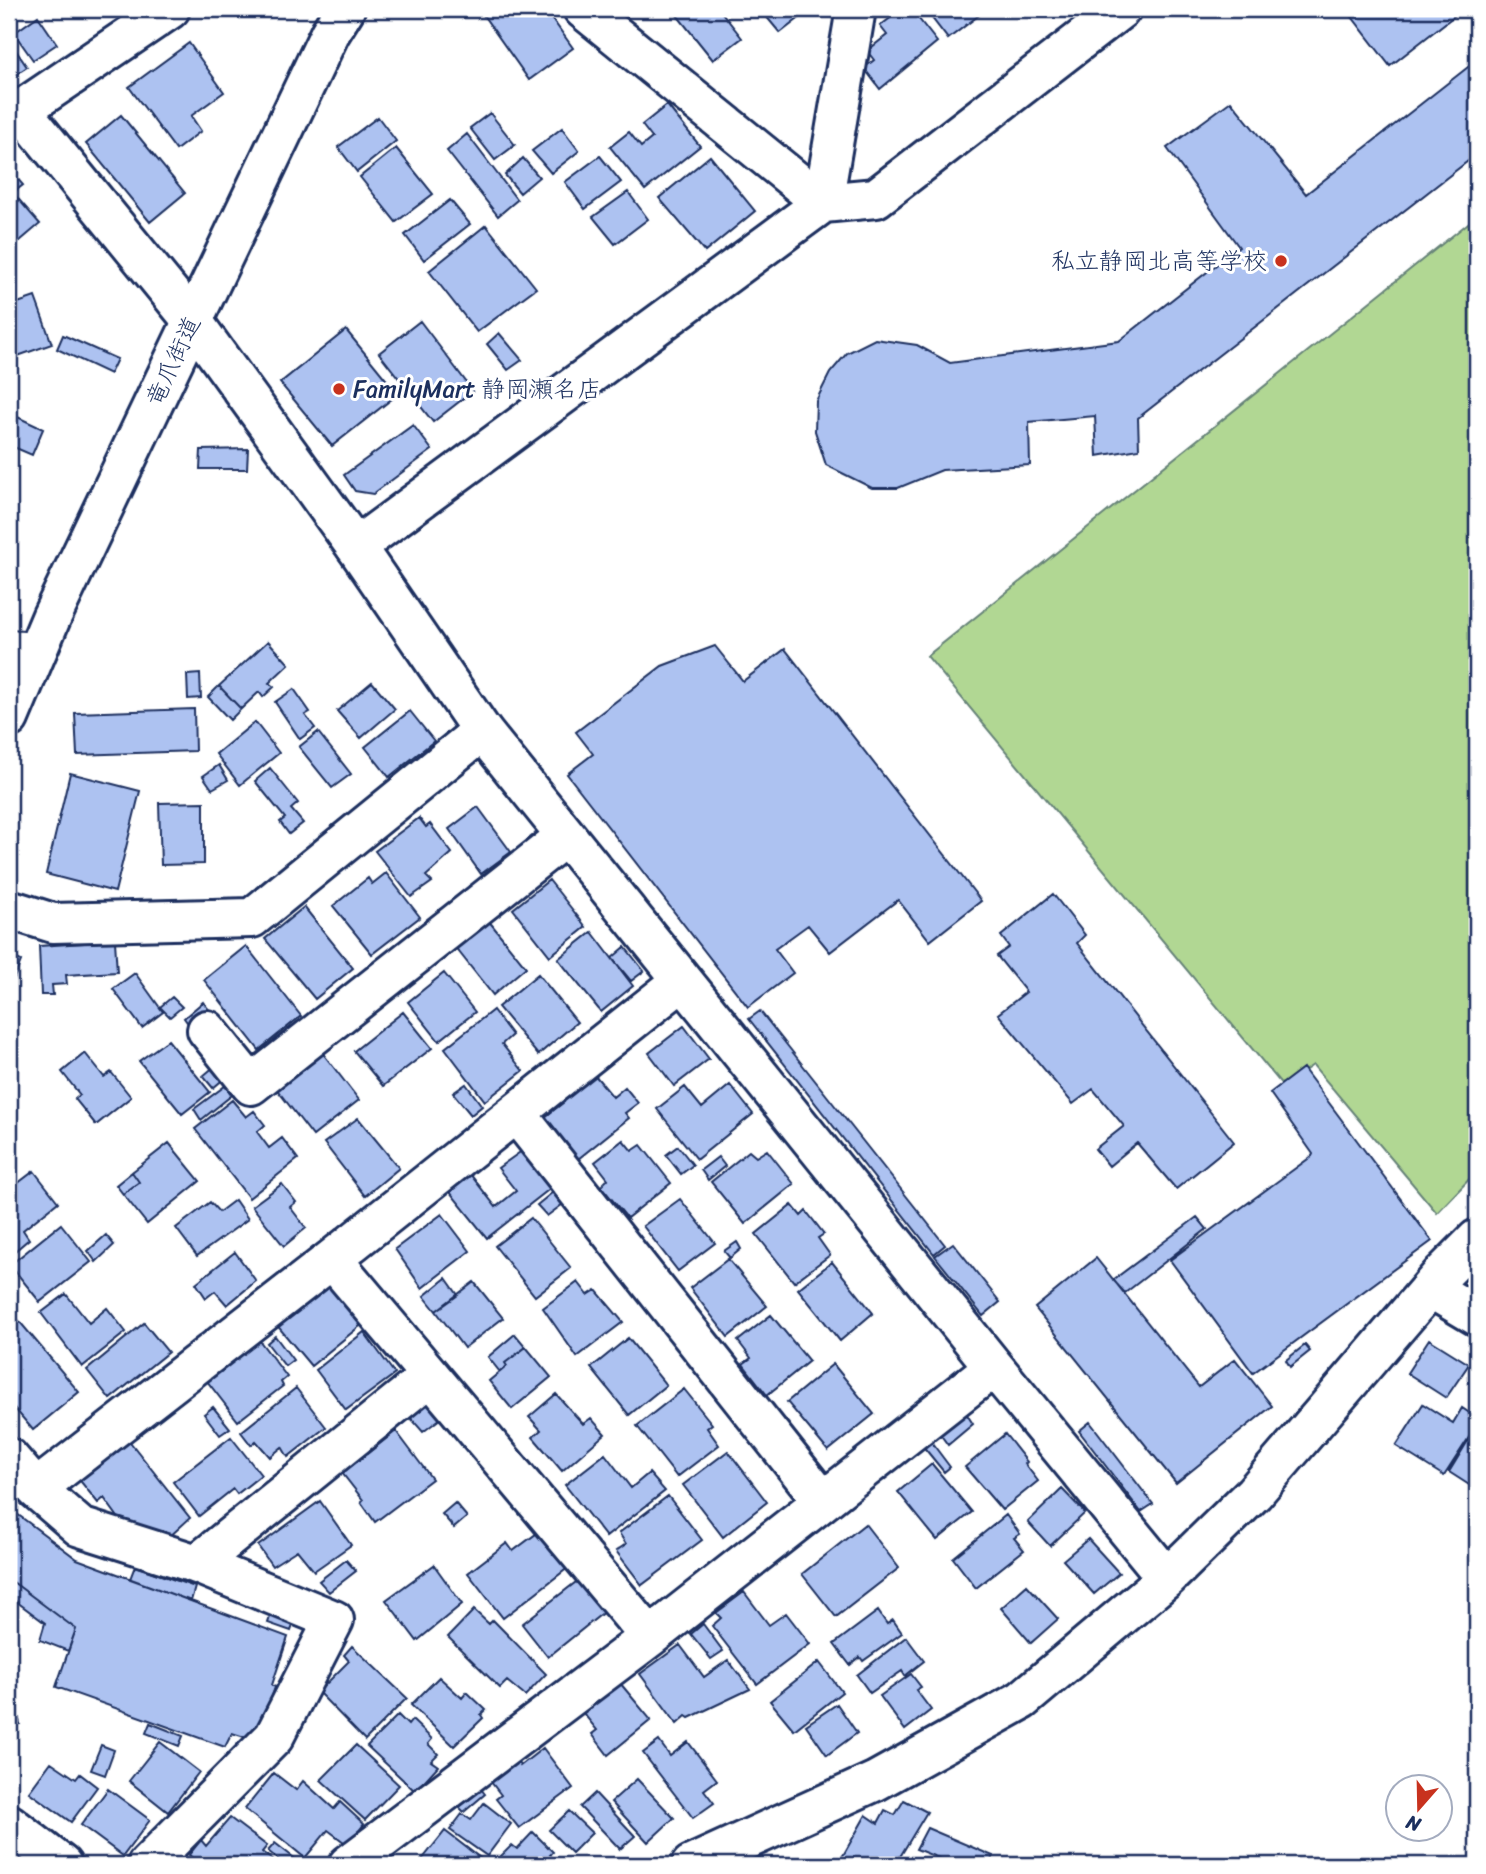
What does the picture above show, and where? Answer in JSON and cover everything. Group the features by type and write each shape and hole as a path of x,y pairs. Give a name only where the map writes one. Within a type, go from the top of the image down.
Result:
{"street":[{"path":"170,9 15,114 192,320 356,547 482,731 1167,1578"},
{"name":"竜爪街道","path":"9,718 22,651 192,320 330,33 345,9"},
{"path":"583,9 823,204"},
{"path":"823,204 856,9"},
{"path":"356,547 823,204 876,198 1121,9"},
{"path":"9,909 53,923 252,918 482,731"},
{"path":"207,1030 251,1084 566,835"},
{"path":"36,1489 332,1259 682,981"},
{"path":"516,1113 823,1501"},
{"path":"691,1865 876,1781 1022,1700 1167,1578 1254,1493 1430,1288 1477,1239"},
{"path":"332,1259 650,1637"},
{"path":"1430,1288 1477,1316"},
{"path":"348,1865 650,1637 994,1367"},
{"path":"197,1564 430,1377"},
{"path":"9,1458 36,1489 80,1527 197,1564 334,1620 274,1737 147,1865"},
{"path":"9,1824 62,1865"}],"green space":[{"path":"1477,216 1477,1171 1437,1213 1313,1065 1283,1086 927,656"}],"building":[{"path":"486,9 545,9 573,48 529,80 481,12"},
{"path":"672,9 719,9 742,38 713,60"},
{"path":"760,9 811,9 780,33"},
{"path":"902,9 911,9 937,42 880,89 864,68 874,60 867,51 887,35 880,26"},
{"path":"925,9 987,9 948,39"},
{"path":"1346,9 1463,9 1390,66"},
{"path":"38,16 57,44 33,60 14,33"},
{"path":"9,40 27,67 9,79"},
{"path":"189,43 224,92 191,116 201,131 176,150 129,87"},
{"path":"1477,60 1477,154 1138,418 1139,449 1097,456 1095,416 1029,422 1030,465 942,470 898,488 872,488 826,465 815,431 816,401 830,373 847,353 875,339 917,345 950,363 1119,341 1239,247 1167,148 1231,101 1306,194"},
{"path":"667,105 700,146 645,190 610,147 629,132 641,147 652,138 642,125"},
{"path":"490,113 515,145 495,160 470,128"},
{"path":"121,115 185,193 150,222 86,144"},
{"path":"378,117 396,141 357,172 338,147"},
{"path":"562,128 579,151 551,173 532,151"},
{"path":"467,134 517,200 498,216 447,151"},
{"path":"396,148 433,194 396,222 360,177"},
{"path":"600,156 621,182 585,209 565,182"},
{"path":"710,156 755,211 705,252 659,198"},
{"path":"523,158 539,177 520,193 505,175"},
{"path":"9,169 23,185 13,193 40,224 14,246 9,240"},
{"path":"628,192 648,219 615,244 593,217"},
{"path":"450,200 470,224 424,260 405,235"},
{"path":"486,225 536,288 477,332 429,271"},
{"path":"35,297 52,344 9,359 9,306"},
{"path":"420,321 473,391 433,422 379,353"},
{"name":"FamilyMart 静岡瀬名店","path":"346,330 398,394 332,446 280,383"},
{"path":"499,333 522,360 508,370 487,344"},
{"path":"63,335 117,359 110,374 57,349"},
{"path":"9,413 43,429 32,455 9,445"},
{"path":"413,425 432,450 373,494 355,491 344,475"},
{"path":"248,449 247,469 200,469 201,450"},
{"path":"268,641 289,664 269,683 274,687 263,697 259,692 241,709 219,686"},
{"path":"715,646 743,681 785,649 981,901 930,941 898,900 830,952 808,925 775,949 793,973 748,1007 567,774 593,754 576,732 662,666"},
{"path":"200,674 201,698 188,699 187,675"},
{"path":"372,682 395,709 361,738 337,711"},
{"path":"219,686 241,709 230,720 208,697"},
{"path":"294,689 310,712 305,715 315,728 300,739 275,702"},
{"path":"194,709 195,751 77,755 75,713"},
{"path":"410,711 434,741 389,777 365,747"},
{"path":"255,722 279,753 240,785 216,754"},
{"path":"318,732 351,774 332,788 299,747"},
{"path":"219,765 228,780 212,789 203,776"},
{"path":"270,768 298,803 291,809 303,823 289,834 280,822 285,818 255,781"},
{"path":"70,773 140,791 115,892 46,874"},
{"path":"204,802 204,864 161,865 159,803"},
{"path":"478,807 511,852 481,874 449,829"},
{"path":"419,818 426,827 430,824 452,853 426,876 432,882 411,897 375,851"},
{"path":"386,873 420,917 372,954 333,906 368,878 372,884"},
{"path":"549,880 586,927 550,956 513,909"},
{"path":"1053,894 1085,935 1077,943 1234,1142 1176,1189 1137,1143 1109,1166 1095,1149 1124,1126 1093,1089 1073,1104 998,1014 1026,992 997,956 1009,947 1001,936"},
{"path":"304,907 353,968 315,999 265,939"},
{"path":"488,920 526,967 493,995 455,947"},
{"path":"592,932 633,986 601,1012 558,959"},
{"path":"115,941 117,972 66,975 67,984 52,985 53,995 41,995 39,946"},
{"path":"246,946 301,1016 259,1050 204,980"},
{"path":"625,947 644,971 631,981 612,958"},
{"path":"9,955 21,961 9,991"},
{"path":"135,973 163,1012 142,1028 113,989"},
{"path":"444,973 475,1012 439,1041 408,1002"},
{"path":"538,974 577,1022 538,1055 498,1007"},
{"path":"172,997 182,1007 170,1017 160,1007"},
{"path":"203,1002 215,1017 195,1033 184,1018"},
{"path":"493,1010 512,1035 502,1044 523,1071 485,1101 445,1048"},
{"path":"760,1011 945,1245 934,1254 749,1019"},
{"path":"403,1012 432,1048 383,1086 354,1051"},
{"path":"684,1026 709,1059 674,1086 649,1053"},
{"path":"168,1040 210,1092 182,1114 139,1061"},
{"path":"321,1051 359,1100 313,1136 275,1087"},
{"path":"85,1053 104,1077 111,1072 131,1097 96,1125 75,1099 80,1095 62,1072"},
{"path":"222,1060 232,1072 213,1088 203,1076"},
{"path":"1303,1068 1432,1241 1253,1373 1170,1260 1312,1156 1270,1093"},
{"path":"594,1074 613,1097 625,1087 638,1103 625,1113 629,1118 578,1159 545,1117 564,1102 562,1099"},
{"path":"466,1084 482,1106 471,1115 453,1093"},
{"path":"730,1085 753,1114 697,1159 657,1109 685,1087 702,1108"},
{"path":"225,1086 232,1095 201,1120 194,1109"},
{"path":"232,1100 246,1117 254,1111 265,1125 257,1132 269,1148 282,1138 298,1159 249,1198 195,1129"},
{"path":"358,1118 399,1168 365,1196 324,1143"},
{"path":"623,1140 632,1151 641,1145 671,1183 627,1218 601,1186 608,1179 595,1162"},
{"path":"169,1143 200,1181 147,1224 123,1194 139,1182 132,1172"},
{"path":"678,1146 693,1165 681,1174 666,1155"},
{"path":"523,1150 552,1187 487,1238 449,1191 456,1185 453,1179 466,1169 496,1207 516,1191 498,1168"},
{"path":"767,1150 794,1184 745,1224 711,1182 749,1151 756,1157"},
{"path":"718,1157 725,1166 708,1180 701,1170"},
{"path":"34,1171 58,1202 23,1230 29,1239 9,1256 9,1190"},
{"path":"132,1172 139,1182 123,1194 116,1185"},
{"path":"282,1184 296,1202 290,1207 306,1228 284,1246 252,1206"},
{"path":"553,1192 563,1204 547,1216 537,1205"},
{"path":"680,1199 715,1243 678,1271 643,1226"},
{"path":"235,1200 248,1219 197,1256 176,1228 210,1202 219,1212"},
{"path":"792,1205 801,1216 806,1211 824,1234 818,1238 830,1255 794,1282 756,1234"},
{"path":"442,1214 470,1251 422,1288 395,1249"},
{"path":"1197,1217 1207,1229 1125,1293 1113,1280"},
{"path":"531,1218 571,1268 535,1296 495,1246"},
{"path":"61,1224 91,1262 40,1302 10,1265"},
{"path":"106,1235 114,1245 96,1262 88,1251"},
{"path":"737,1242 741,1249 730,1258 724,1251"},
{"path":"953,1243 1000,1302 983,1316 935,1256"},
{"path":"235,1252 256,1281 227,1305 215,1291 206,1298 196,1283"},
{"path":"1096,1258 1199,1387 1235,1359 1272,1406 1176,1483 1035,1308"},
{"path":"728,1259 767,1306 728,1337 690,1288"},
{"path":"832,1262 873,1313 840,1341 798,1289"},
{"path":"446,1278 458,1295 436,1311 424,1296"},
{"path":"332,1279 366,1321 311,1366 275,1323"},
{"path":"474,1282 503,1318 464,1348 436,1311"},
{"path":"578,1282 588,1295 596,1290 623,1322 577,1357 543,1308"},
{"path":"66,1294 89,1323 107,1308 126,1332 82,1367 41,1313"},
{"path":"9,1309 79,1392 33,1430 9,1402"},
{"path":"771,1315 809,1361 767,1395 743,1364 751,1358 738,1341"},
{"path":"144,1323 168,1352 110,1399 87,1370"},
{"path":"364,1332 395,1374 346,1410 316,1370"},
{"path":"515,1334 526,1347 505,1363 507,1366 500,1372 488,1357"},
{"path":"275,1336 293,1360 285,1366 267,1343"},
{"path":"628,1338 666,1385 629,1415 591,1368"},
{"path":"1429,1339 1469,1364 1446,1398 1407,1373"},
{"path":"259,1340 287,1377 281,1382 283,1386 238,1421 207,1381"},
{"path":"1305,1345 1310,1351 1290,1367 1286,1360"},
{"path":"526,1347 551,1377 512,1409 489,1381 507,1366 505,1363"},
{"path":"833,1364 874,1414 828,1451 787,1402"},
{"path":"296,1388 326,1427 288,1457 282,1447 270,1457 256,1441 251,1445 241,1432"},
{"path":"684,1389 712,1424 707,1428 719,1445 677,1477 637,1426"},
{"path":"556,1394 583,1424 591,1418 605,1434 562,1471 533,1437 541,1430 529,1417"},
{"path":"428,1401 449,1412 423,1432 409,1416"},
{"path":"1423,1404 1453,1423 1462,1408 1477,1418 1477,1425 1444,1476 1396,1446"},
{"path":"213,1407 230,1428 220,1435 204,1414"},
{"path":"966,1413 973,1424 948,1445 940,1434"},
{"path":"1090,1422 1153,1504 1141,1512 1079,1431"},
{"path":"1477,1426 1477,1490 1449,1472"},
{"path":"396,1431 432,1479 375,1522 361,1502 363,1500 342,1473 355,1463 353,1460 364,1451 367,1454"},
{"path":"1005,1434 1038,1481 1002,1510 965,1467"},
{"path":"231,1437 261,1475 237,1494 233,1489 199,1516 173,1482"},
{"path":"127,1438 190,1518 168,1538 120,1520 104,1498 98,1503 77,1477"},
{"path":"929,1439 950,1467 944,1472 922,1445"},
{"path":"728,1451 767,1502 723,1537 683,1485"},
{"path":"605,1454 631,1488 649,1473 665,1491 606,1537 565,1485"},
{"path":"932,1464 972,1512 937,1540 898,1492"},
{"path":"1062,1489 1085,1513 1050,1546 1028,1522"},
{"path":"668,1496 702,1540 642,1585 616,1551 626,1544 619,1533"},
{"path":"320,1501 351,1545 314,1571 297,1550 272,1566 258,1546"},
{"path":"455,1503 467,1517 454,1528 442,1514"},
{"path":"9,1508 77,1559 288,1637 257,1741 232,1733 225,1747 56,1687 76,1629 9,1579"},
{"path":"1006,1515 1020,1534 1014,1538 1024,1550 976,1588 953,1558"},
{"path":"865,1524 899,1568 836,1617 802,1574"},
{"path":"540,1531 569,1567 503,1618 468,1573 507,1543 513,1551"},
{"path":"1088,1539 1119,1573 1094,1594 1063,1560"},
{"path":"346,1560 356,1571 329,1592 319,1581"},
{"path":"434,1565 462,1604 417,1641 386,1600"},
{"path":"135,1566 195,1587 191,1601 130,1579"},
{"path":"9,1579 76,1629 68,1651 40,1640 45,1623 9,1596"},
{"path":"580,1579 605,1611 548,1657 522,1624"},
{"path":"1027,1585 1058,1619 1031,1643 1001,1608"},
{"path":"744,1592 769,1625 786,1613 810,1644 757,1684 712,1626 721,1618 716,1613"},
{"path":"474,1610 489,1624 493,1620 546,1674 525,1696 507,1681 500,1688 448,1637"},
{"path":"272,1611 295,1620 291,1631 268,1623"},
{"path":"878,1611 887,1624 893,1620 902,1633 863,1661 860,1657 850,1665 834,1644"},
{"path":"703,1624 723,1651 711,1659 691,1634"},
{"path":"906,1637 924,1661 905,1676 902,1671 870,1693 857,1675"},
{"path":"680,1645 704,1677 728,1660 750,1689 689,1718 686,1716 677,1724 640,1674"},
{"path":"352,1646 407,1698 365,1740 318,1692 349,1661 344,1655"},
{"path":"819,1662 842,1692 794,1730 770,1701"},
{"path":"911,1674 921,1687 916,1690 931,1710 905,1730 880,1696"},
{"path":"9,1676 20,1724 9,1726"},
{"path":"439,1677 462,1698 467,1692 486,1710 481,1715 483,1718 454,1746 411,1705"},
{"path":"620,1683 651,1720 608,1755 592,1734 597,1730 583,1713"},
{"path":"837,1704 857,1733 827,1755 806,1725"},
{"path":"398,1715 408,1725 412,1720 432,1739 428,1744 438,1754 431,1761 438,1766 415,1791 367,1746"},
{"path":"150,1723 183,1736 179,1746 146,1733"},
{"path":"659,1741 670,1756 688,1742 717,1780 704,1790 714,1803 693,1818 643,1753"},
{"path":"160,1742 199,1772 168,1812 129,1781"},
{"path":"101,1745 114,1750 105,1775 91,1770"},
{"path":"356,1745 399,1785 365,1820 321,1780"},
{"path":"543,1748 573,1788 519,1828 496,1799 501,1795 491,1782 517,1761 520,1766"},
{"path":"51,1762 76,1779 80,1774 97,1787 71,1822 29,1792"},
{"path":"274,1773 296,1790 303,1781 334,1809 340,1802 364,1824 348,1845 328,1830 305,1858 245,1809"},
{"path":"637,1779 674,1818 648,1842 611,1802"},
{"path":"108,1789 150,1820 123,1856 81,1825"},
{"path":"481,1789 485,1794 464,1812 459,1807"},
{"path":"595,1793 635,1836 620,1849 580,1807"},
{"path":"904,1800 927,1812 895,1865 852,1865 841,1859 866,1815 878,1823 885,1810 895,1815"},
{"path":"484,1803 511,1824 487,1856 450,1830 462,1814 471,1820"},
{"path":"569,1811 592,1833 572,1853 549,1830"},
{"path":"230,1818 267,1846 262,1852 279,1865 201,1865 189,1855 201,1840 206,1846"},
{"path":"927,1828 993,1856 989,1865 956,1865 916,1849"},
{"path":"445,1831 480,1858 474,1865 426,1865 421,1861"},
{"path":"533,1832 553,1852 550,1855 560,1865 492,1865 512,1845 517,1849"},
{"path":"275,1843 303,1865 285,1865 268,1851"}],"place":[{"name":"私立静岡北高等学校","path":"1281,261"},
{"name":"FamilyMart 静岡瀬名店","path":"339,389"}]}
